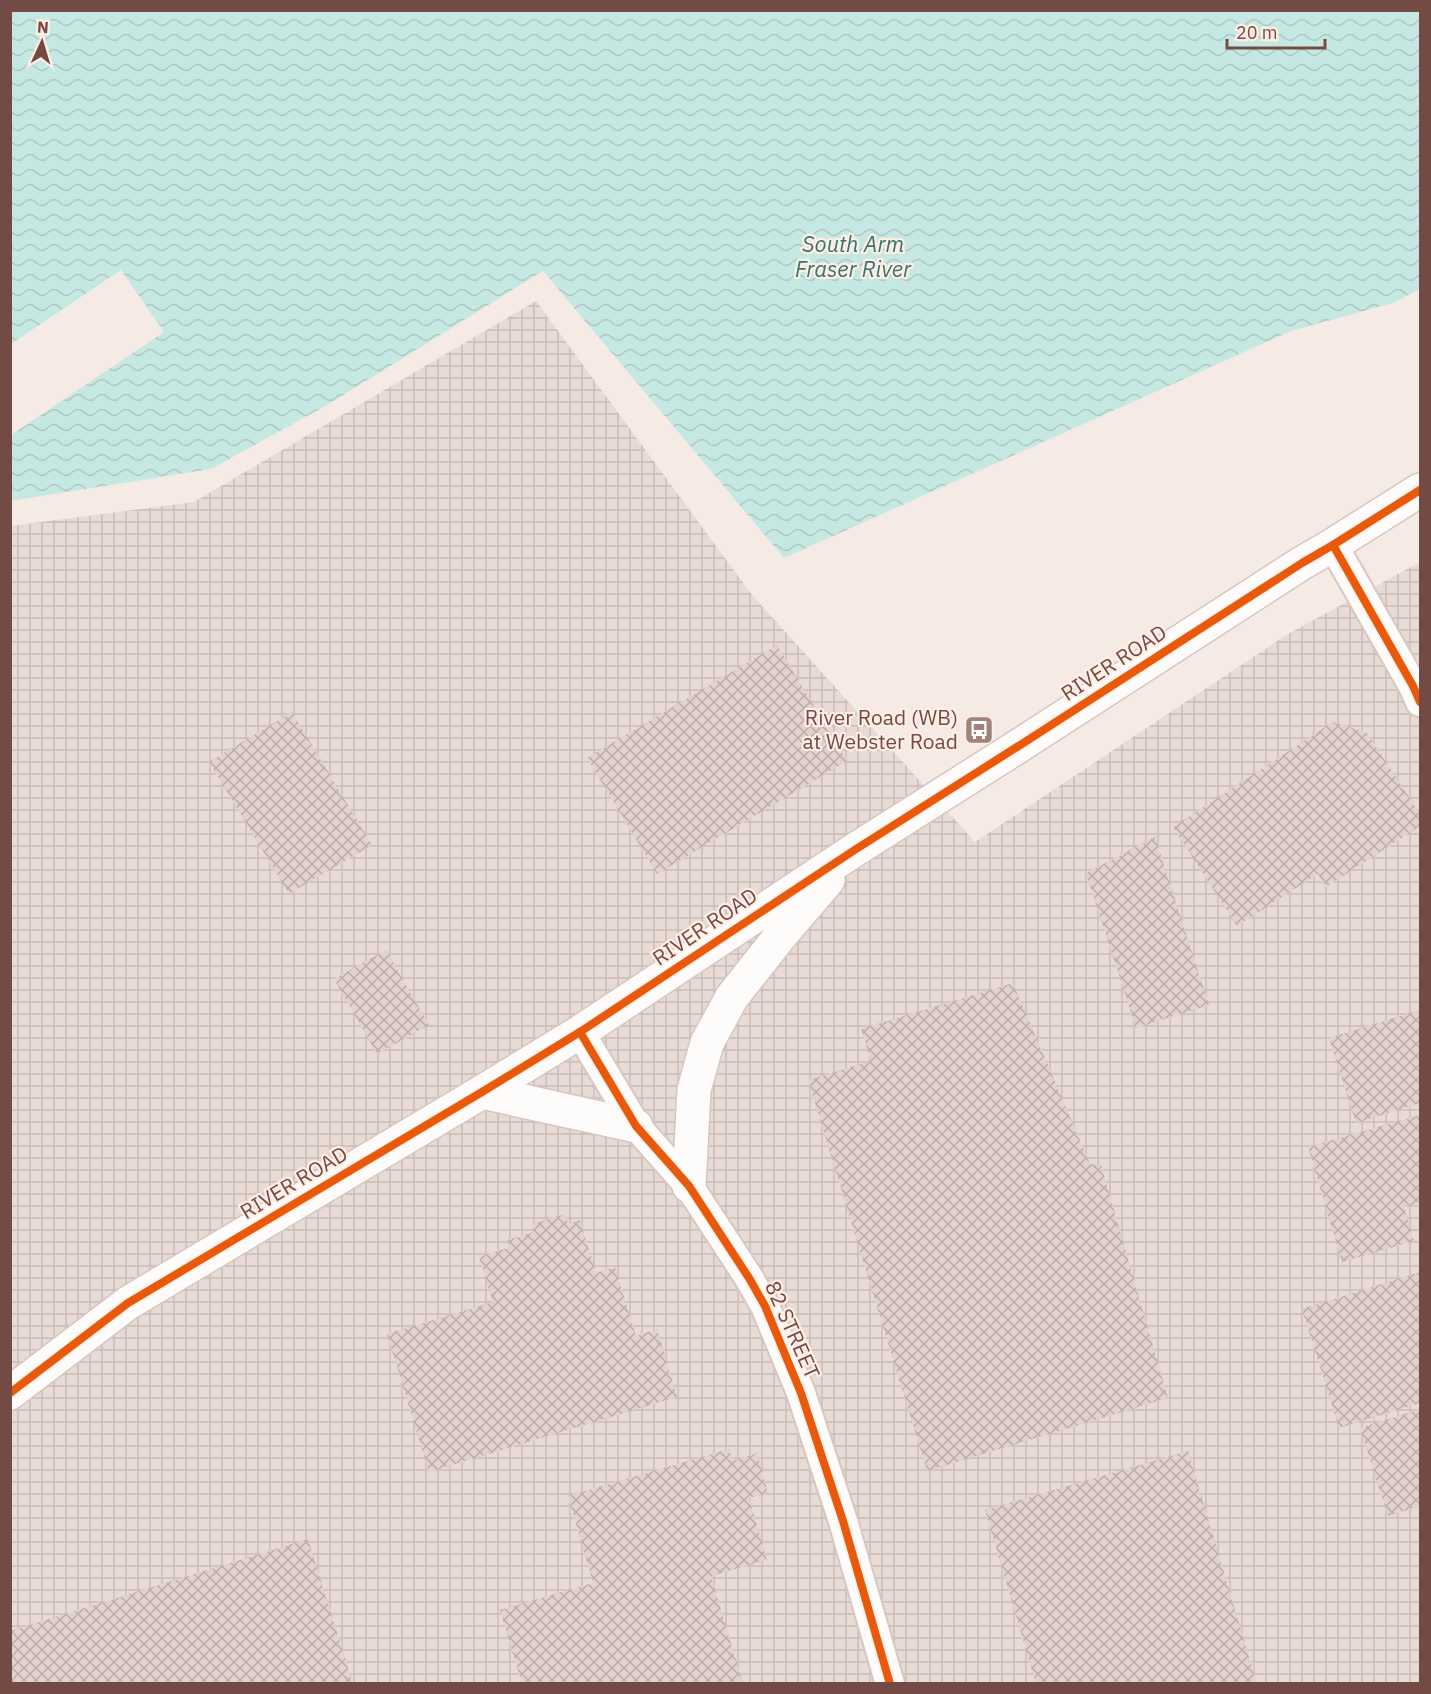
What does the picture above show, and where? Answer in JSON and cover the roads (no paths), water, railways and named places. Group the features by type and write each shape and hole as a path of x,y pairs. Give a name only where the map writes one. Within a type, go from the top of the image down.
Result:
{"main road":[{"name":"RIVER ROAD","path":"10,1393 128,1303 580,1032 853,850 1420,490"},
{"path":"689,1186 694,1090 706,1043 732,998 781,935 853,850"},
{"path":"482,1092 636,1126"}],"street":[{"path":"1333,545 1420,702"},
{"name":"82 STREET","path":"580,1032 636,1126 689,1186 765,1306 801,1393 846,1532 890,1683"}],"water":[{"name":"South Arm Fraser River","path":"11,11 1420,11 1420,289 1393,303 1291,331 784,558 543,271 329,404 211,469 11,501"}],"place":[{"name":"River Road (WB) at Webster Road","path":"979,730"}]}
